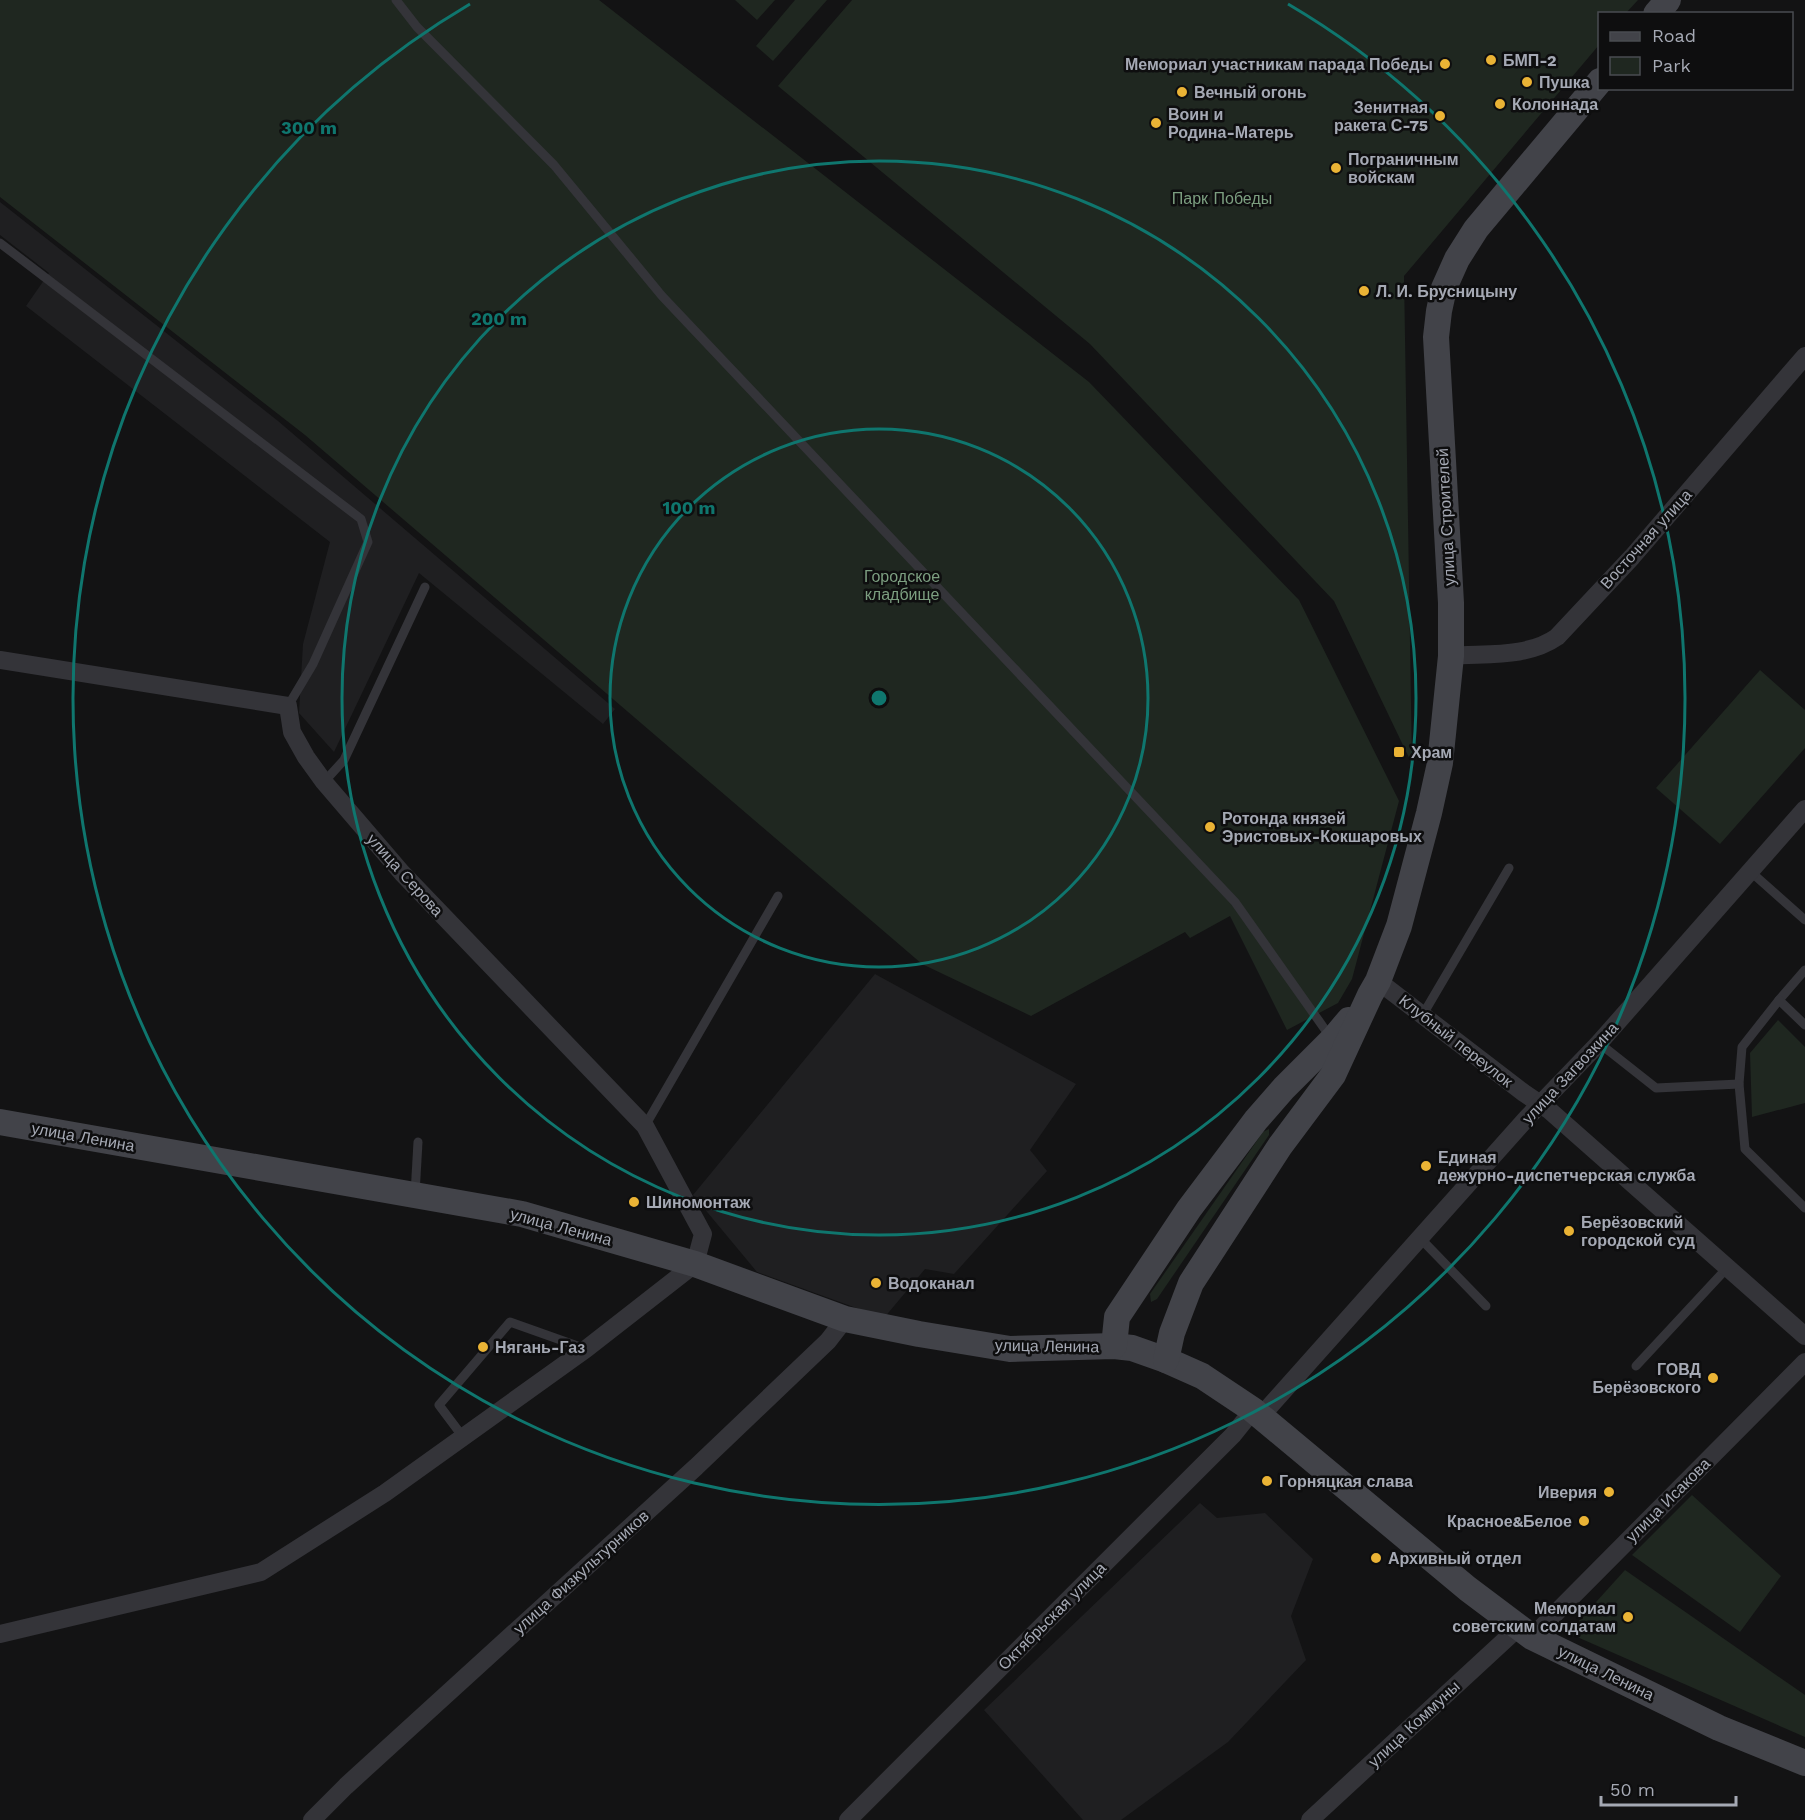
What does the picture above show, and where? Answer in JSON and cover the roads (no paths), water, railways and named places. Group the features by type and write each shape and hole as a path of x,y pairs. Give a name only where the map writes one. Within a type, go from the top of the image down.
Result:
{"main road":[{"path":"1658,12 1668,0"},
{"name":"улица Строителей","path":"1166,1360 1172,1333 1191,1283 1280,1146 1333,1075 1374,988 1399,926 1440,763 1451,656 1451,603 1436,337 1438,311 1444,288 1457,259 1476,229 1598,82"},
{"path":"1114,1347 1117,1317 1189,1209 1256,1120 1332,1040 1374,988"},
{"path":"1256,1120 1273,1118 1281,1126 1280,1146"},
{"name":"улица Ленина","path":"0,1122 522,1214 695,1264 846,1319 919,1335 1010,1348 1132,1348 1166,1360 1203,1376 1257,1413 1468,1589 1525,1632 1719,1728 1805,1763"}],"street":[{"name":"Восточная улица","path":"1451,656 1528,651 1545,645 1557,637 1632,557 1805,356"},
{"path":"0,660 288,706"},
{"name":"улица Серова","path":"288,706 292,732 324,782 402,873 645,1126 703,1234 695,1264"},
{"name":"улица Загвозкина","path":"1257,1413 1420,1238 1540,1104 1599,1043 1805,809"},
{"name":"Клубный переулок","path":"1374,988 1422,1016 1540,1104 1805,1336"},
{"path":"0,1634 261,1572 385,1493 586,1349 695,1264"},
{"name":"улица Физкультурников","path":"312,1820 346,1786 696,1467 828,1341 846,1319"},
{"name":"улица Исакова","path":"1525,1632 1805,1362"},
{"name":"Октябрьская улица","path":"848,1820 1257,1413"},
{"name":"улица Коммуны","path":"1310,1820 1525,1632"}],"lane":[{"path":"396,0 417,27 554,165 662,296 1235,902 1332,1040"},
{"path":"0,243 362,519 368,542 313,663 288,706"},
{"path":"324,782 344,760 425,587"},
{"path":"1422,1016 1509,868"},
{"path":"1751,872 1805,920"},
{"path":"645,1126 778,896"},
{"path":"1805,970 1742,1047 1739,1084 1745,1149 1805,1208"},
{"path":"1779,1000 1805,1025"},
{"path":"1599,1043 1656,1088 1739,1084"},
{"path":"415,1196 418,1142"},
{"path":"1420,1238 1486,1306"},
{"path":"1636,1366 1728,1267"},
{"path":"463,1437 439,1406 510,1322 586,1349"}],"place":[{"name":"БМП-2","path":"1491,60"},
{"name":"Мемориал участникам парада Победы","path":"1445,64"},
{"name":"Пушка","path":"1527,82"},
{"name":"Вечный огонь","path":"1182,92"},
{"name":"Колоннада","path":"1500,104"},
{"name":"Зенитная ракета С-75","path":"1440,116"},
{"name":"Воин и Родина-Матерь","path":"1156,123"},
{"name":"Пограничным войскам","path":"1336,168"},
{"name":"Л. И. Брусницыну","path":"1364,291"},
{"name":"Храм","path":"1399,752"},
{"name":"Ротонда князей Эристовых-Кокшаровых","path":"1210,827"},
{"name":"Единая дежурно-диспетчерская служба","path":"1426,1166"},
{"name":"Шиномонтаж","path":"634,1202"},
{"name":"Берёзовский городской суд","path":"1569,1231"},
{"name":"Водоканал","path":"876,1283"},
{"name":"Нягань-Газ","path":"483,1347"},
{"name":"ГОВД Берёзовского","path":"1713,1378"},
{"name":"Горняцкая слава","path":"1267,1481"},
{"name":"Иверия","path":"1609,1492"},
{"name":"Красное&Белое","path":"1584,1521"},
{"name":"Архивный отдел","path":"1376,1558"},
{"name":"Мемориал советским солдатам","path":"1628,1617"}],"park label":[{"name":"Парк Победы","path":"1222,198"},
{"name":"Городское кладбище","path":"902,585"}]}
